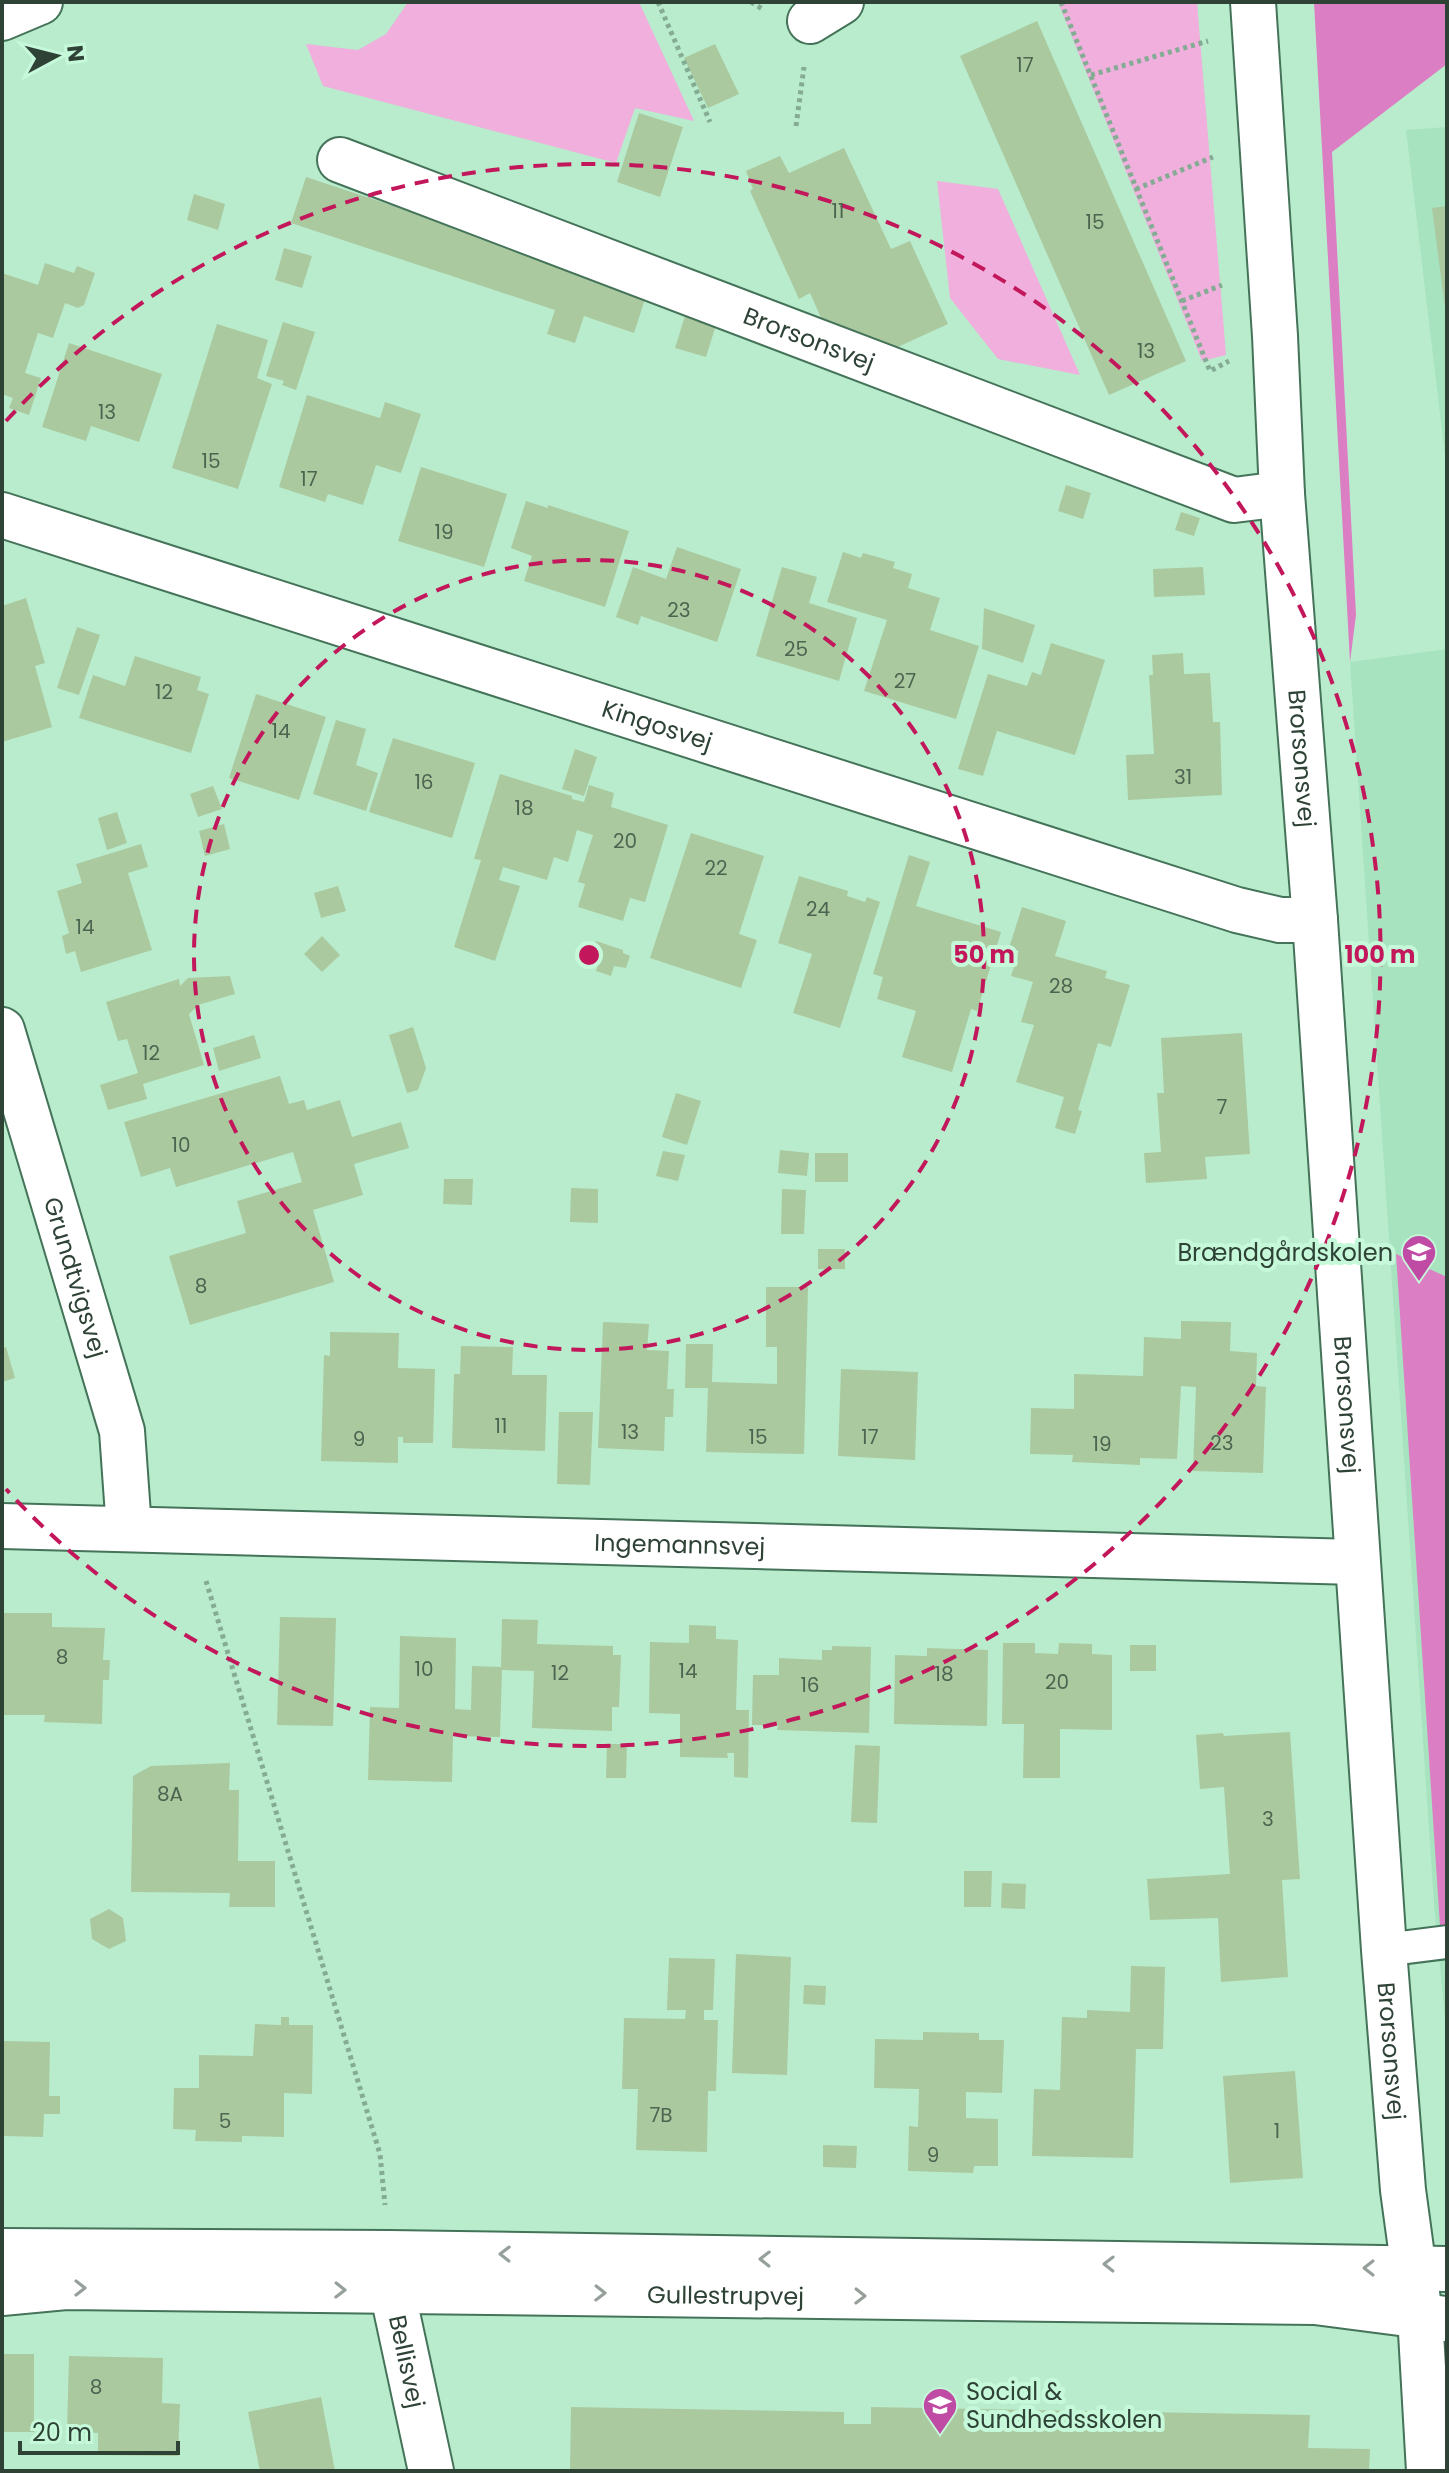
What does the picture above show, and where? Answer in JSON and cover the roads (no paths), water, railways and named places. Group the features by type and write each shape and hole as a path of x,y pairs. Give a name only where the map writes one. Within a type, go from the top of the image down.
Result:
{"street":[{"path":"2,18 40,2"},
{"name":"Brorsonsvej","path":"1254,15 1282,494 1315,920 1384,1950 1403,2190 1431,2268 1433,2317 1429,2471"},
{"name":"Brorsonsvej","path":"340,160 1234,500 1282,494"},
{"name":"Kingosvej","path":"2,515 1237,910 1280,920 1315,920"},
{"name":"Grundtvigsvej","path":"2,1030 122,1431 129,1529"},
{"name":"Ingemannsvej","path":"2,1526 1357,1562"},
{"name":"Gullestrupvej","path":"2,2251 391,2272 1315,2302 1433,2317"},
{"name":"Gullestrupvej","path":"2,2293 66,2287 391,2272 1431,2268"},
{"name":"Bellisvej","path":"391,2272 431,2471"}],"lane":[{"path":"1384,1950 1447,1942"}],"place":[{"name":"Brændgårdskolen","path":"1419,1283"},
{"name":"Social & Sundhedsskolen","path":"940,2436"}]}
